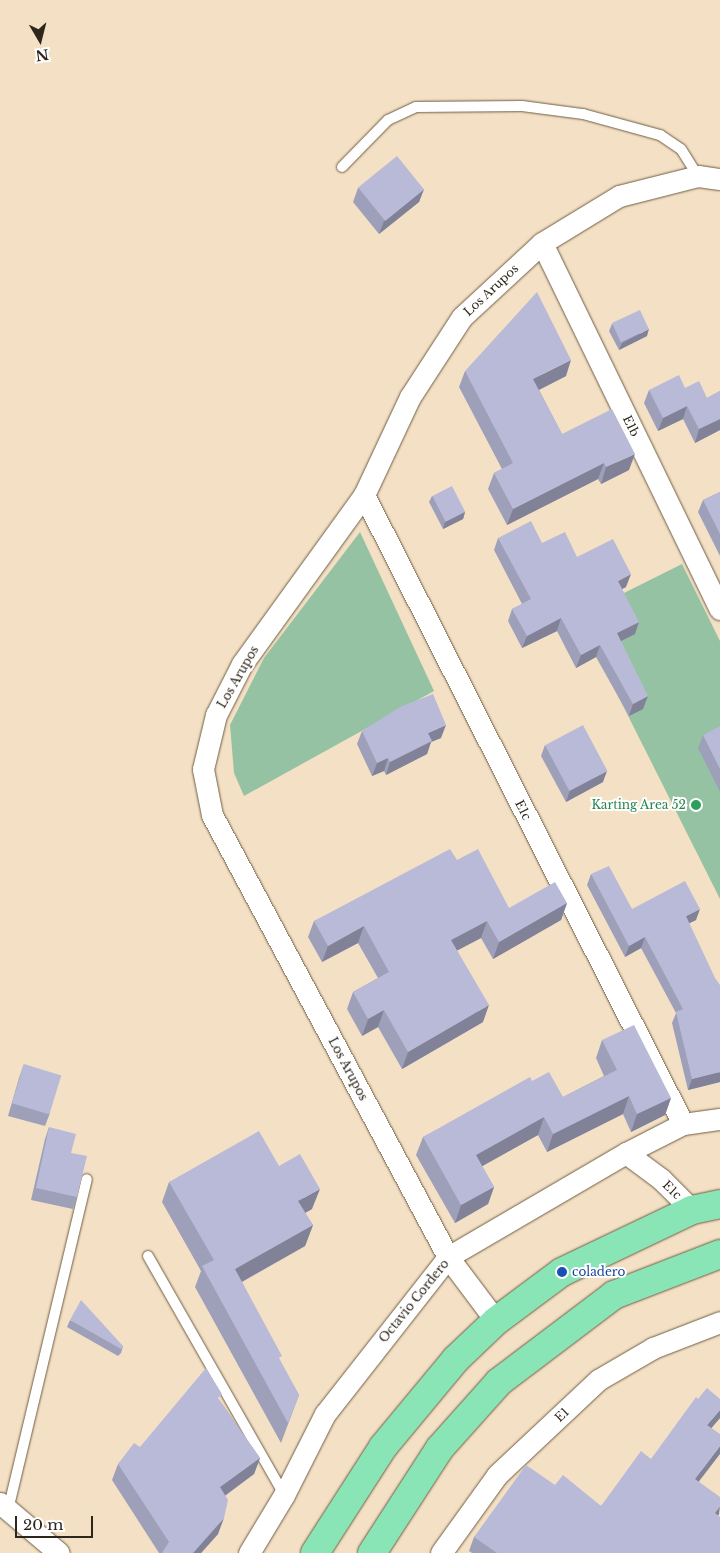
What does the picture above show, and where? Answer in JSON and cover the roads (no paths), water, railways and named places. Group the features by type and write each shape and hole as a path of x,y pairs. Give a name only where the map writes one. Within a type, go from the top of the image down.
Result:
{"highway":[{"path":"315,1553 383,1447 456,1359 496,1321 562,1272 692,1210 720,1204"},
{"path":"372,1553 440,1448 500,1382 614,1295 720,1254"}],"street":[{"name":"Los Arupos","path":"496,1321 448,1257 212,815 203,769 216,715 242,664 364,495 410,397 462,317 542,243 619,196 698,176 720,179"},
{"name":"E1b","path":"542,243 720,609"},
{"name":"E1c","path":"364,495 683,1124"},
{"name":"Octavio Cordero","path":"249,1553 284,1495 325,1414 448,1257 626,1153 683,1124 720,1119"},
{"name":"E1c","path":"626,1153 661,1179 692,1210"},
{"name":"E1","path":"441,1553 497,1475 598,1380 653,1348 720,1322"},
{"path":"4,1506 59,1553"}],"lane":[{"path":"342,167 388,120 416,108 522,106 583,114 660,135 681,149 698,176"},
{"path":"4,1506 87,1179"},
{"path":"148,1256 284,1495"}],"place":[{"name":"Karting Area 52","path":"696,805"},
{"name":"coladero","path":"562,1272"}]}
